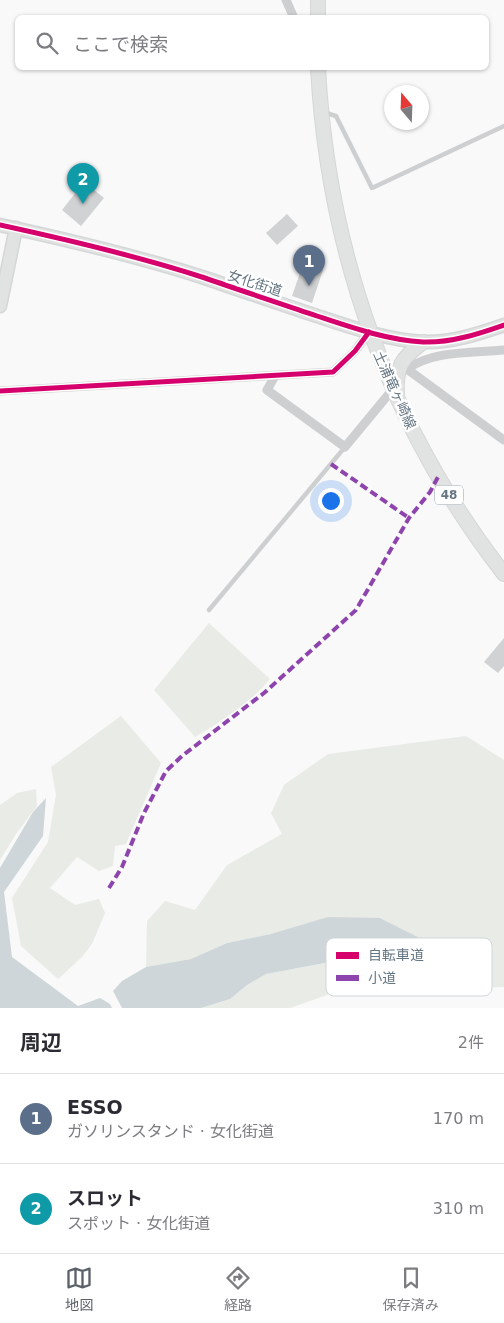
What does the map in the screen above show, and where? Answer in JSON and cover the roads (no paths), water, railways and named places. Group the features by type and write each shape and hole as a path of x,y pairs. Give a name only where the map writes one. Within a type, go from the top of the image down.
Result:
{"main road":[{"path":"318,0 318,15"},
{"name":"土浦竜ヶ崎線","path":"318,70 326,155 335,204 350,268 369,332 395,394 420,445 454,503 504,574"},
{"path":"395,394 400,366 411,350 423,342"}],"street":[{"path":"286,0 293,15"},
{"name":"女化街道","path":"0,225 110,250 369,332 403,339 423,342 441,341 479,334 504,325"},
{"path":"0,306 16,228"},
{"path":"0,391 333,372 355,351 369,332"},
{"path":"441,341 442,355"},
{"path":"504,350 442,355 415,364 407,369 504,440"},
{"path":"275,376 267,390 345,447 395,394"}],"lane":[{"path":"321,111 336,116 372,188 504,126"},
{"path":"209,610 345,447"}],"place":[{"name":"スロット","path":"83,204"},
{"name":"ESSO","path":"309,286"}]}
